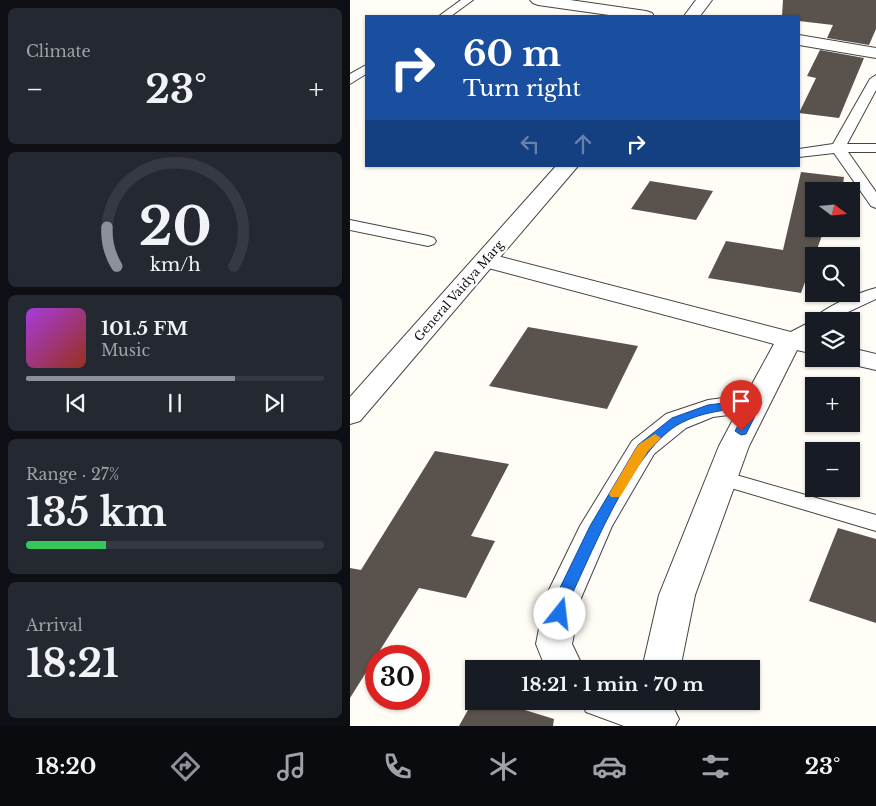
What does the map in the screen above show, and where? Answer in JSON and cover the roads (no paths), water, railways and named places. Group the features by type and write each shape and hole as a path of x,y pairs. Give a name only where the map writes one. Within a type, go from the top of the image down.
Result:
{"street":[{"path":"538,0 639,15"},
{"path":"693,15 704,0"},
{"path":"800,40 876,53"},
{"name":"General Vaidya Marg","path":"350,415 567,167"},
{"path":"486,260 805,338"},
{"path":"663,660 677,595 734,446 756,402 805,339"},
{"path":"860,358 876,362"},
{"path":"561,660 554,644 563,598 596,526 643,448 676,421 708,409 756,402"},
{"path":"629,710 658,716"}],"lane":[{"path":"446,15 468,0"},
{"path":"351,79 365,70"},
{"path":"351,79 365,81"},
{"path":"838,148 876,79"},
{"path":"838,148 876,204"},
{"path":"800,153 838,148 876,148"},
{"path":"350,225 428,241"},
{"path":"836,312 876,293"},
{"path":"722,478 876,523"}]}
